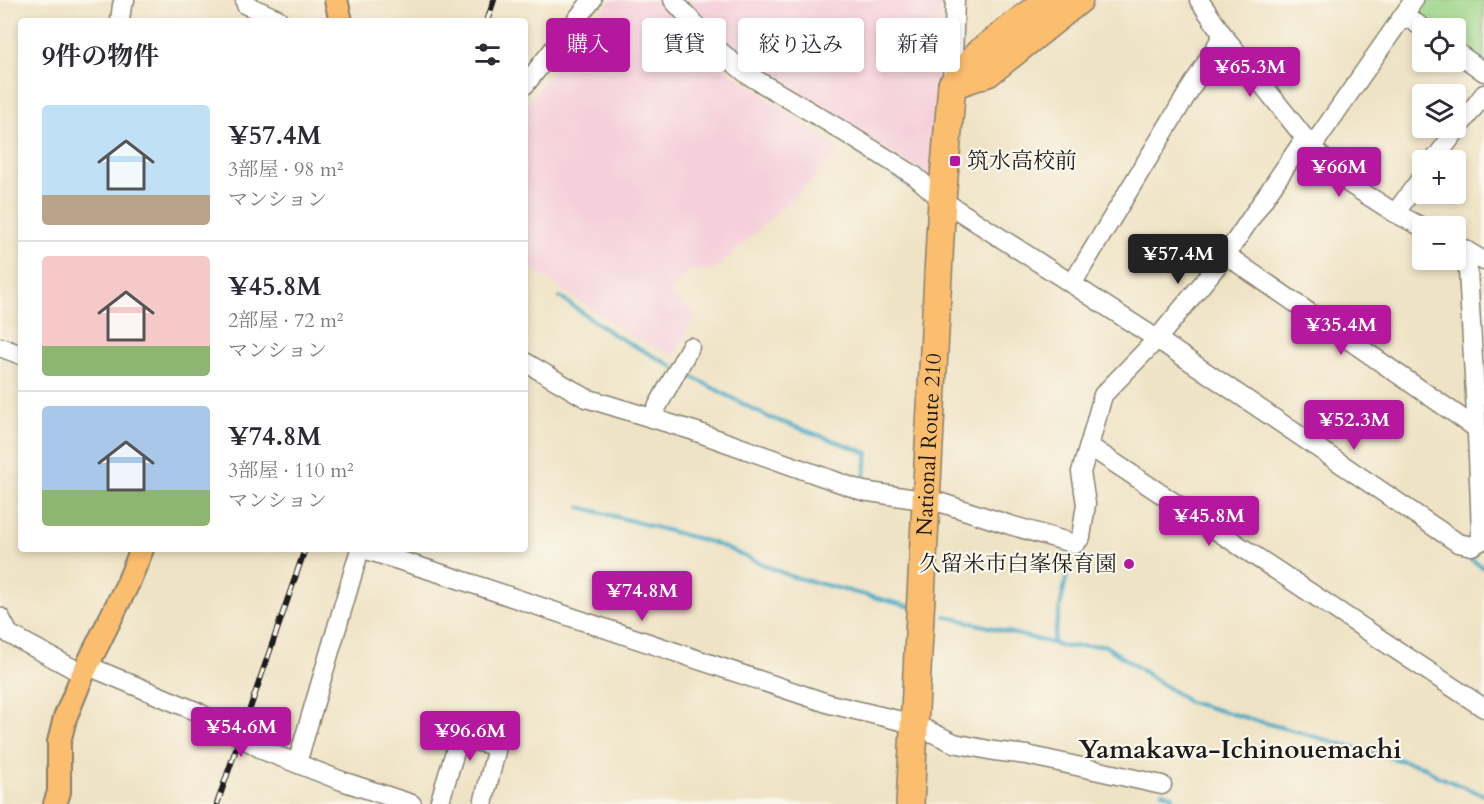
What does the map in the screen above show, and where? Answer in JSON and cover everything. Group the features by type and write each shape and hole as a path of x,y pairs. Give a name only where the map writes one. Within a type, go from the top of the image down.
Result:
{"highway":[{"path":"952,85 978,54 1047,0"},
{"path":"952,85 988,73 1079,0"},
{"name":"National Route 210","path":"910,804 942,200 952,85"}],"main road":[{"path":"336,0 340,18"},
{"path":"55,804 58,792 59,742 65,717 141,552"}],"street":[{"path":"245,0 246,5 276,18"},
{"path":"528,81 592,0"},
{"path":"673,0 716,48 748,75 915,176 942,200 1157,339 1458,543 1472,546 1481,542 1480,467 1476,428 1469,247"},
{"path":"952,85 955,0"},
{"path":"1199,0 1223,35 1309,143 1348,183 1412,222"},
{"path":"528,364 586,398 694,430 863,491 942,503 1075,544 1081,537 1086,504 1081,472 1103,395 1157,339 1226,255 1409,7"},
{"path":"1072,284 1223,35"},
{"path":"1466,59 1484,72"},
{"path":"1442,150 1484,94"},
{"path":"1395,213 1412,190"},
{"path":"1469,247 1484,261"},
{"path":"1226,255 1476,428"},
{"path":"0,346 18,355"},
{"path":"651,418 690,347"},
{"path":"1089,446 1484,708"},
{"path":"297,763 361,552"},
{"path":"372,552 453,577 830,704 914,724 954,743 1027,755 1162,785"},
{"path":"0,617 9,634 85,670 198,712 265,751 342,781 412,804"},
{"path":"439,804 458,742 463,738 491,745 496,751 483,804"}],"shaded area":[{"path":"611,0 663,0 680,18 642,18 642,72 726,72 726,67 842,151 714,270 688,271 670,293 696,315 674,356 632,337 528,266 528,102 553,72 630,72 630,18 596,18"},
{"path":"686,0 942,0 941,18 876,18 876,72 939,72 934,179 761,72 864,72 864,18 738,18 738,55 726,42 726,18 703,18"}],"green space":[{"path":"1414,0 1484,0 1484,72 1466,59 1466,18 1412,18 1412,20 1404,15"}],"waterway":[{"path":"856,150 922,193"},
{"path":"560,297 614,335 674,367"},
{"path":"683,372 768,417 868,453 863,482"},
{"path":"580,507 714,543 790,576 912,607"},
{"path":"1053,642 1072,549"},
{"path":"1457,550 1484,568"},
{"path":"945,616 1067,647 1104,645 1189,702 1425,767 1437,776 1484,795"},
{"path":"1162,792 1173,796 1171,804"}],"railway":[{"path":"488,18 494,0"},
{"path":"217,804 304,552"}],"place":[{"name":"筑水高校前","path":"955,161"},
{"name":"久留米市白峯保育園","path":"1129,564"}],"district":[{"name":"Yamakawa-Ichinouemachi","path":"1240,749"}]}
